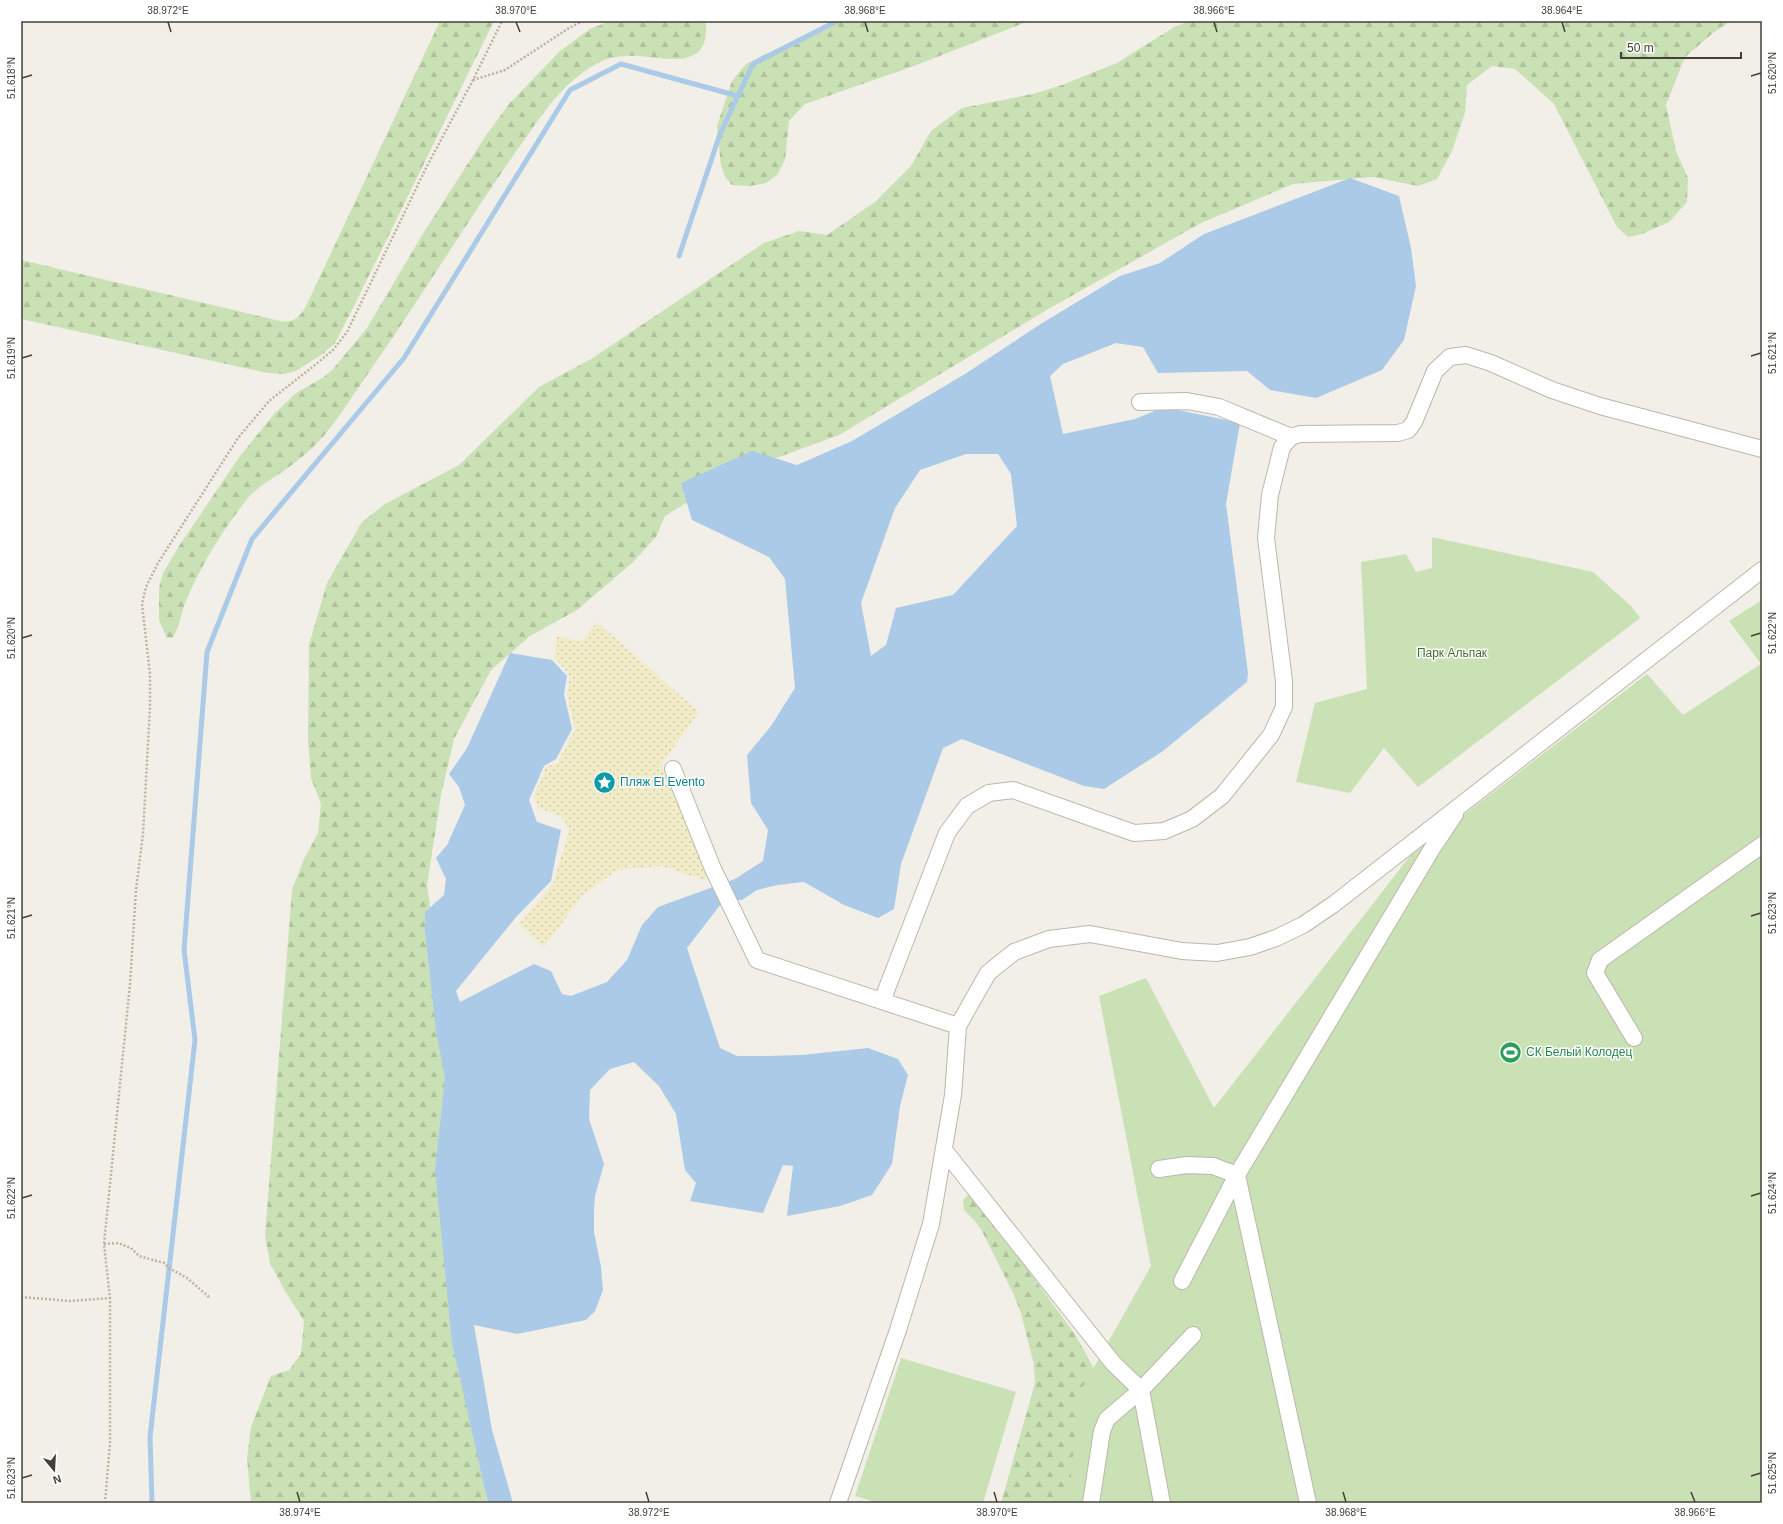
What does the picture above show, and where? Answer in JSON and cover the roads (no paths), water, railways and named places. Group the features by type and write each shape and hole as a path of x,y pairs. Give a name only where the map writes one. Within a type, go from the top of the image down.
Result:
{"lane":[{"path":"882,1001 947,833 967,806 989,793 1013,790 1134,833 1164,830 1192,820 1222,796 1271,735 1284,707 1284,681 1266,538 1270,495 1282,447 1291,437 1300,434 1398,433 1408,430 1414,422 1435,371 1450,357 1466,355 1491,363 1552,390 1600,406 1762,449"},
{"path":"1140,402 1187,401 1219,407 1291,437"},
{"path":"838,1503 898,1330 931,1224 953,1095 958,1026 988,973 1014,952 1049,939 1090,934 1182,951 1217,953 1250,947 1276,938 1303,925 1334,904 1762,570"},
{"path":"673,769 713,869 757,960 958,1026"},
{"path":"1182,1280 1237,1175 1434,847 1463,802"},
{"path":"1634,1038 1595,973 1600,960 1762,845"},
{"path":"944,1150 1113,1363 1141,1390 1162,1503"},
{"path":"1159,1169 1187,1165 1212,1166 1237,1175"},
{"path":"1237,1175 1308,1503"},
{"path":"1091,1503 1102,1431 1107,1419 1141,1390 1193,1334"}],"water":[{"path":"1350,178 1399,196 1411,248 1416,286 1404,340 1382,370 1316,398 1270,390 1247,371 1158,373 1143,347 1116,343 1063,364 1050,376 1063,434 1135,419 1164,407 1240,423 1226,504 1248,673 1247,682 1163,751 1104,789 1084,786 962,739 943,748 901,864 894,909 878,918 844,905 804,882 777,885 757,890 742,900 724,900 687,948 720,1048 737,1056 767,1056 802,1055 868,1048 898,1059 908,1075 900,1106 892,1164 872,1195 840,1206 787,1216 793,1166 783,1165 763,1213 690,1201 696,1183 685,1170 676,1114 659,1086 634,1062 610,1069 590,1090 589,1119 604,1164 595,1196 594,1209 594,1232 601,1267 603,1290 595,1311 586,1320 517,1334 474,1325 492,1430 513,1503 488,1503 452,1343 435,1170 445,1078 436,1031 425,931 425,912 444,895 446,879 436,858 447,845 465,805 459,787 449,774 467,748 510,653 552,660 567,676 564,694 572,729 556,759 544,766 529,800 537,822 561,830 551,881 517,916 456,991 460,1002 534,964 551,971 562,994 571,996 607,982 627,960 642,925 658,907 735,879 763,861 768,830 751,803 747,755 771,726 795,688 785,579 769,557 692,520 681,483 752,451 797,465 852,441 965,374 1039,325 1120,276 1160,263 1204,234","holes":["966,454 998,454 1011,474 1017,526 953,595 896,608 886,645 871,656 861,603 895,508 920,470"]}],"waterway":[{"path":"679,256 720,134 753,64 837,21"},
{"path":"152,1503 150,1437 195,1040 184,950 207,652 252,539 404,358 570,90 621,64 738,96"}],"place":[{"name":"Пляж El Evento","path":"604,782"},
{"name":"СК Белый Колодец","path":"1510,1052"}],"park label":[{"name":"Парк Альпак","path":"1452,653"}]}
